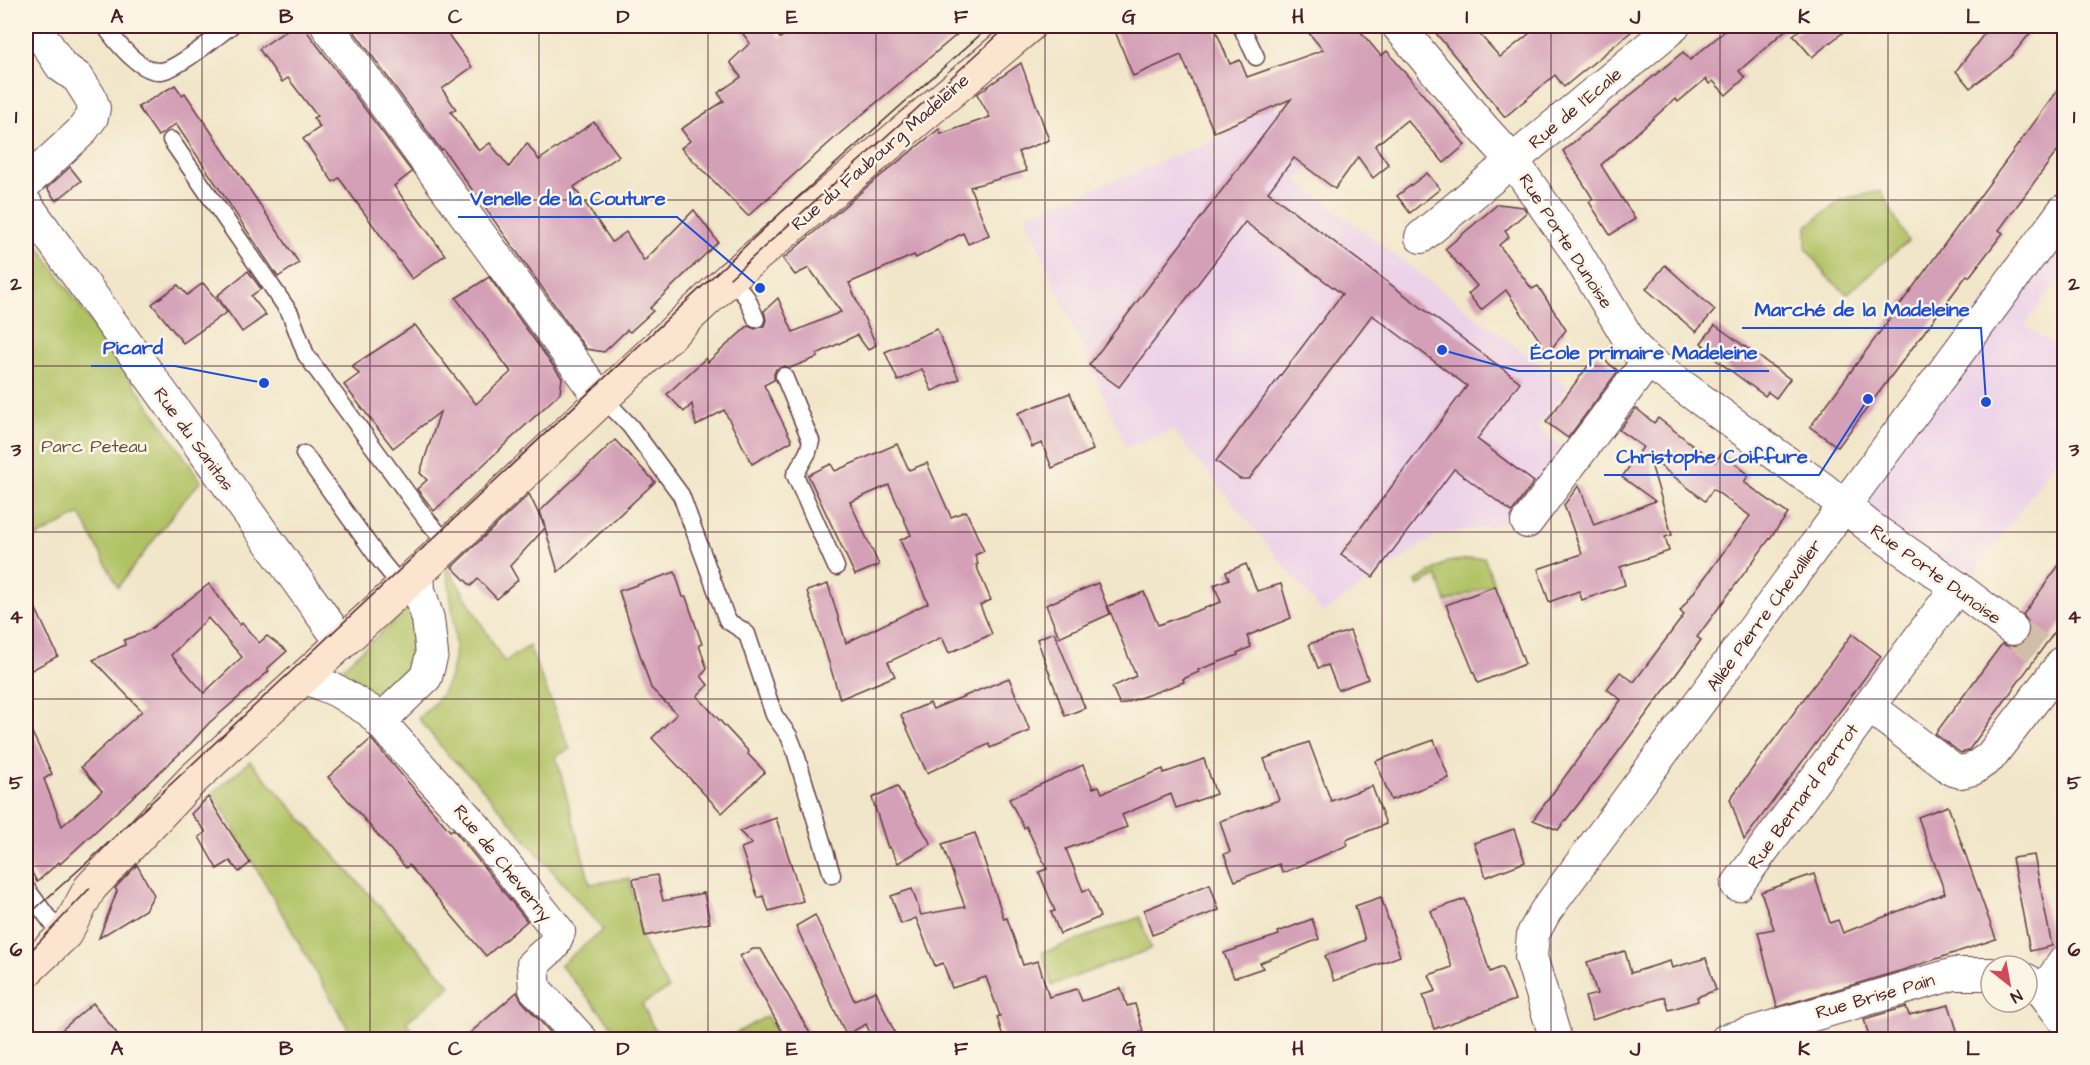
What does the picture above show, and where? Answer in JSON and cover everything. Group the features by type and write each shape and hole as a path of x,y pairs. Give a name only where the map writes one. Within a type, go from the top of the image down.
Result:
{"street":[{"path":"26,183 81,132 92,117 93,108 90,97 78,78 61,66 35,26"},
{"path":"327,26 594,390 604,399"},
{"name":"Rue du Faubourg Madeleine","path":"65,934 90,888 191,781 604,399 730,278 1029,26"},
{"name":"Rue Porte Dunoise","path":"1398,26 1482,128 1513,161 1573,247 1633,346 1648,362 1845,506 1870,527 1958,587 2012,629"},
{"name":"Rue de l'Ecale","path":"1421,237 1674,26"},
{"name":"Rue du Sanitas","path":"26,204 342,643"},
{"name":"Allée Pierre Chevallier","path":"1556,1040 1531,957 1533,934 1545,912 2064,210"},
{"path":"1527,522 1648,362"},
{"path":"380,721 426,677 432,654 428,619 419,590 410,580"},
{"name":"Rue Bernard Perrot","path":"1737,885 1958,587"},
{"name":"Rue Bernard Perrot","path":"1869,706 1953,770 1967,771 1982,764 1990,757 2058,661"},
{"name":"Rue de Cheverny","path":"305,677 337,691 370,711 380,721 477,829 559,932 553,946 533,964 535,988 582,1040"},
{"path":"26,971 65,934"},
{"path":"2039,983 2064,962"},
{"name":"Rue Brise Pain","path":"1726,1040 1954,974 1979,974"},
{"path":"2039,991 2064,1020"}],"lane":[{"path":"105,26 117,44 135,59 150,69 161,71 174,67 231,26"},
{"path":"1241,26 1256,57"},
{"path":"171,140 290,313 306,355 447,545"},
{"path":"730,278 747,298 756,319"},
{"path":"784,376 811,441 808,452 795,476 836,567"},
{"path":"604,399 630,426 681,495 727,620 747,634 774,715 789,736 795,751 832,875"},
{"path":"304,454 379,559 410,580"},
{"path":"26,888 55,927 65,934"}],"shaded area":[{"path":"1272,106 1328,145 1297,181 1568,386 1537,428 1563,448 1502,524 1435,536 1323,613 1173,430 1126,447 1025,216 1212,141"},
{"path":"2064,195 2064,272 2025,325 2064,353 2064,450 1967,583 1841,490"}],"green space":[{"path":"1881,191 1908,241 1847,294 1827,277 1806,248 1807,226 1843,199"},
{"name":"Parc Peteau","path":"26,228 201,481 118,587 80,514 26,542"},
{"path":"1484,557 1494,584 1446,602 1437,576 1418,586 1416,581 1447,562"},
{"path":"449,569 504,662 529,646 570,749 556,756 590,884 629,878 643,942 668,989 642,1004 659,1039 623,1039 560,965 603,930 475,780 448,755 418,718 438,699 452,670 455,640 446,572"},
{"path":"413,604 422,660 378,703 331,678"},
{"path":"250,761 451,986 406,1022 420,1039 354,1039 213,793"},
{"path":"1140,917 1151,949 1052,985 1042,953"},
{"path":"767,1016 780,1039 725,1039"}],"building":[{"path":"293,26 303,26 412,172 394,186 445,255 412,279 339,178 333,182 303,139 320,127 313,118 317,116 288,78 282,82 259,49"},
{"path":"359,26 442,26 472,67 442,89 456,109 451,112 479,151 490,143 509,167 527,143 539,160 594,122 619,156 574,187 612,242 626,232 644,261 694,210 718,242 650,308 653,311 630,332 627,330 604,352 586,349 443,149 441,150 353,30"},
{"path":"737,26 771,26 780,38 799,26 967,26 838,135 748,216 681,148 690,141 681,129 724,101 718,93 741,77 730,62 750,43"},
{"path":"1113,26 1214,26 1230,64 1240,60 1247,77 1323,50 1303,26 1356,26 1381,56 1387,51 1465,145 1444,163 1407,120 1375,146 1389,165 1373,178 1358,157 1335,189 1294,158 1268,192 1520,382 1477,439 1534,482 1512,512 1454,469 1373,577 1341,554 1467,386 1372,315 1249,479 1240,479 1216,461 1342,294 1245,222 1119,387 1089,365 1291,99 1214,132 1181,55 1133,76"},
{"path":"1430,26 1472,26 1500,57 1539,26 1638,26 1564,87 1555,75 1505,117"},
{"path":"1731,26 1790,26 1739,71 1745,78 1726,95 1713,81 1709,84 1706,79 1678,102 1675,99 1601,165 1635,219 1610,235 1589,202 1593,199 1563,151 1683,52 1690,60"},
{"path":"1805,26 1851,26 1812,57 1793,35"},
{"path":"1990,26 2036,26 2010,58 1970,88 1956,71"},
{"path":"1021,63 1049,140 1018,152 1027,171 970,187 989,235 968,244 963,233 916,258 914,255 849,283 876,345 868,350 857,335 817,354 818,357 790,368 785,366 776,369 774,380 764,385 792,441 752,464 724,410 696,426 692,404 684,412 667,394 706,358 708,362 748,326 755,329 764,326 766,320 764,311 778,298 793,332 841,312 809,268 795,275 783,259 939,129 941,134 990,117 977,94"},
{"path":"2064,82 2064,142 1999,230 2003,233 1969,277 1967,275 1838,447 1810,427"},
{"path":"175,85 182,95 185,93 299,263 278,277 176,124 158,136 138,107"},
{"path":"70,167 81,181 56,201 47,188"},
{"path":"1427,173 1440,189 1410,213 1397,196"},
{"path":"1498,204 1523,207 1527,212 1505,231 1509,237 1499,245 1532,289 1538,286 1566,330 1548,353 1506,290 1481,310 1468,294 1477,286 1445,249"},
{"path":"1665,265 1715,310 1696,332 1646,289"},
{"path":"248,271 261,289 251,296 266,315 242,332 217,296"},
{"path":"489,277 562,378 560,393 434,511 417,489 427,480 420,473 440,412 393,448 344,385 359,374 352,366 415,325 476,404 511,372 456,298"},
{"path":"203,283 227,312 183,343 152,304 178,285 187,295"},
{"path":"1715,325 1790,379 1776,398 1768,392 1765,396 1707,353 1709,350 1701,343"},
{"path":"937,329 959,379 932,391 922,369 898,381 885,352"},
{"path":"1597,354 1618,371 1568,438 1546,422"},
{"path":"1070,393 1093,450 1052,468 1042,443 1032,447 1018,413"},
{"path":"1636,408 1654,423 1658,418 1715,462 1722,453 1749,475 1744,482 1788,514 1697,637 1701,640 1680,669 1558,830 1533,820 1621,700 1607,689 1620,672 1634,682 1684,615 1680,611 1750,516 1713,489 1705,501 1649,457 1672,535 1665,537 1669,551 1620,567 1625,585 1582,600 1579,591 1549,602 1538,569 1582,554 1564,505 1579,485 1594,525 1655,501 1622,477 1643,447 1619,430"},
{"path":"615,440 655,482 558,572 545,528 510,566 518,580 497,599 478,579 471,586 452,567 529,494 545,527 540,511"},
{"path":"897,444 909,470 927,463 951,517 966,511 984,551 975,555 978,564 976,565 991,600 980,605 992,634 949,653 942,637 888,662 895,676 840,699 807,591 828,584 846,643 928,603 900,540 911,535 889,485 850,502 879,565 855,575 808,475 831,464 835,471"},
{"path":"2064,558 2064,619 1968,751 1961,753 1935,734 2002,644 2010,647 2018,646 2027,639 2030,631 2029,623 2023,615"},
{"path":"1246,564 1257,591 1281,584 1291,618 1247,636 1251,647 1237,653 1238,655 1198,670 1199,672 1183,679 1184,682 1120,705 1112,687 1136,676 1108,606 1144,592 1158,625 1221,602 1214,585 1229,579 1226,572"},
{"path":"675,572 702,644 699,645 707,669 701,676 708,685 697,696 765,772 722,813 652,738 677,714 651,688 619,591"},
{"path":"1098,583 1110,614 1059,637 1046,605"},
{"path":"209,584 240,625 242,623 259,643 267,636 287,651 267,669 269,671 209,723 190,744 60,864 59,862 37,882 26,861 26,720 52,774 44,779 62,826 102,791 81,767 142,711 93,660 125,645 124,640 148,631","holes":["208,618 242,657 204,693 171,655"]},
{"path":"1495,586 1525,664 1478,683 1446,605"},
{"path":"26,588 58,656 26,673"},
{"path":"1350,631 1368,679 1338,690 1328,665 1318,668 1309,644"},
{"path":"1054,632 1085,708 1065,716 1037,639"},
{"path":"1852,634 1881,656 1744,840 1730,799"},
{"path":"1009,678 1030,731 990,748 989,744 927,773 901,715 930,703 933,709"},
{"path":"371,739 450,831 453,829 527,921 486,956 409,865 406,868 328,777"},
{"path":"1434,740 1449,778 1391,800 1376,761"},
{"path":"1309,742 1331,801 1372,786 1386,824 1346,840 1348,845 1283,873 1279,864 1235,881 1224,854 1230,852 1220,821 1279,800 1264,759"},
{"path":"1204,759 1216,794 1176,808 1171,794 1122,815 1127,827 1066,849 1083,891 1089,889 1100,917 1060,934 1051,912 1055,911 1039,872 1047,869 1026,826 1024,828 1009,799 1083,765 1093,788 1099,786 1102,793 1163,769 1164,773"},
{"path":"897,786 931,844 898,863 890,847 888,848 872,798"},
{"path":"208,797 250,863 239,872 230,861 217,869 199,837 206,832 191,814"},
{"path":"1948,806 1996,939 1903,970 1777,1007 1758,932 1774,929 1761,892 1814,874 1830,923 1838,920 1843,933 1945,893 1918,817"},
{"path":"776,818 803,901 769,911 763,896 758,898 741,848 752,844 739,831"},
{"path":"1514,829 1525,862 1486,877 1474,843"},
{"path":"975,833 1004,919 1007,918 1023,965 1038,961 1049,997 1077,989 1082,1001 1121,988 1127,1006 1135,1004 1143,1031 1126,1040 1004,1040 997,1017 1000,1016 986,977 952,988 943,963 935,966 916,918 901,924 891,896 912,889 921,915 965,907 942,844"},
{"path":"2034,855 2052,946 2030,951 2012,858"},
{"path":"137,865 154,895 145,910 99,938 117,891 115,888"},
{"path":"657,875 663,901 704,893 710,923 645,936 633,879"},
{"path":"1210,884 1219,910 1152,935 1144,910"},
{"path":"1381,897 1400,956 1334,981 1325,956 1365,940 1355,906"},
{"path":"1465,899 1490,972 1502,967 1515,1000 1434,1029 1423,995 1436,991 1429,975 1452,967 1431,911"},
{"path":"815,915 854,1000 876,991 898,1040 873,1040 866,1024 846,1035 796,926"},
{"path":"1312,919 1319,939 1260,963 1263,968 1234,978 1224,953 1279,935 1278,932"},
{"path":"753,949 761,949 814,1040 787,1040 740,956"},
{"path":"1625,951 1631,973 1670,961 1672,968 1706,958 1716,990 1697,997 1698,1001 1669,1010 1665,997 1592,1020 1585,997 1597,994 1587,962"},
{"path":"517,992 522,1001 557,1040 462,1040"},
{"path":"93,1003 122,1040 50,1040"},
{"path":"1949,1005 1960,1040 1870,1040 1864,1019 1906,1007 1909,1015"}],"tunnel":[{"path":"2012,629 2041,651"}],"tram line":[{"path":"26,917 92,858 787,207 990,26"},
{"path":"730,278 1008,26"},
{"path":"26,956 90,888"}],"place":[{"name":"Venelle de la Couture","path":"760,288"},
{"name":"École primaire Madeleine","path":"1442,350"},
{"name":"Picard","path":"264,383"},
{"name":"Christophe Coiffure","path":"1868,399"},
{"name":"Marché de la Madeleine","path":"1986,402"}]}
